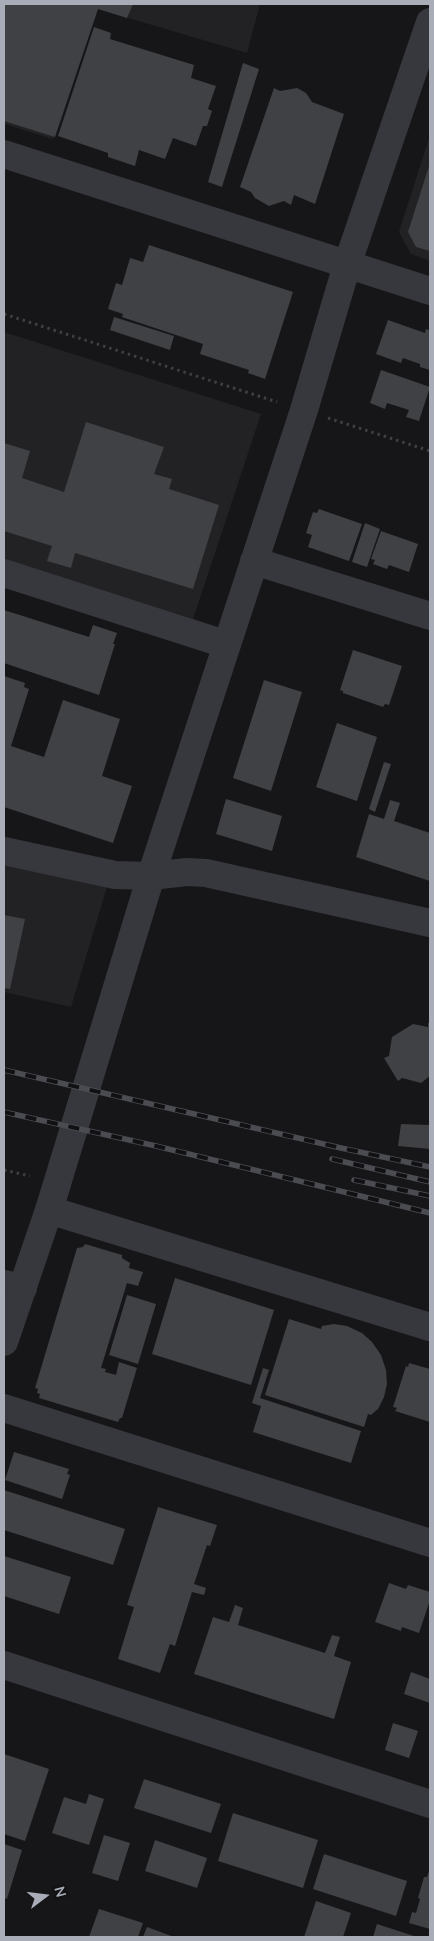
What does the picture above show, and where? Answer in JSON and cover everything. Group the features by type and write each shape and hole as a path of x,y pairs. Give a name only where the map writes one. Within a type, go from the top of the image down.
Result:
{"street":[{"path":"4,1342 14,1286 49,1210 151,876 304,410 347,265 430,22"},
{"path":"4,154 430,291"},
{"path":"254,560 430,616"},
{"path":"4,573 226,644"},
{"path":"4,851 115,875 151,876 187,872 206,873 430,923"},
{"path":"49,1210 430,1327"},
{"path":"4,1408 430,1544"},
{"path":"4,1664 430,1804"}],"path":[{"path":"4,314 430,450"},
{"path":"4,1170 29,1176"}],"shaded area":[{"path":"4,4 260,4 247,53 98,9 53,139 4,124"},
{"path":"430,135 430,261 411,254 399,232"},
{"path":"4,332 261,414 193,619 4,559"},
{"path":"4,862 107,887 71,1007 4,992"}],"building":[{"path":"4,4 133,4 127,18 98,9 55,137 4,121"},
{"path":"94,27 111,33 110,39 194,65 191,78 216,86 208,109 212,111 207,126 203,126 196,146 173,138 165,159 139,150 135,166 108,157 108,153 58,136"},
{"path":"243,63 259,69 222,187 208,182"},
{"path":"274,88 280,91 297,88 306,93 312,102 344,114 315,204 294,195 291,205 284,201 269,206 255,198 251,192 240,187"},
{"path":"430,163 430,251 416,247 408,232"},
{"path":"149,245 293,292 265,379 248,373 249,370 200,354 203,344 122,317 123,314 108,309 116,283 122,285 130,258 143,262"},
{"path":"114,317 174,336 170,350 110,330"},
{"path":"388,320 425,333 426,329 430,330 430,370 403,358 401,363 376,354"},
{"path":"381,370 430,387 419,421 406,417 409,410 387,403 385,409 370,403"},
{"path":"86,422 164,447 154,474 172,479 169,489 219,505 193,589 75,553 71,568 47,561 52,546 4,531 4,443 30,451 22,478 64,492"},
{"path":"319,509 362,524 349,561 308,547 312,535 306,533 313,512 317,513"},
{"path":"365,523 380,529 367,567 352,562"},
{"path":"381,531 418,544 409,572 389,565 387,569 373,564 375,560 371,559"},
{"path":"4,610 89,637 93,625 117,633 99,695 4,663"},
{"path":"353,650 402,666 389,705 385,704 383,707 343,693 340,690"},
{"path":"4,676 25,683 24,687 29,689 11,746 44,757 63,700 120,719 102,776 132,786 113,843 4,807"},
{"path":"264,680 302,692 271,791 233,778"},
{"path":"337,723 377,737 357,801 316,787"},
{"path":"384,762 391,764 375,812 369,809"},
{"path":"226,799 282,816 272,851 216,834"},
{"path":"390,800 400,803 394,821 430,833 430,881 356,857 369,814 384,819"},
{"path":"4,915 25,919 10,989 4,988"},
{"path":"430,1022 430,1076 421,1083 402,1078 398,1081 384,1058 389,1056 392,1037 413,1024 428,1027"},
{"path":"401,1124 430,1125 430,1149 398,1146"},
{"path":"85,1244 122,1255 122,1258 130,1263 129,1268 143,1272 138,1286 127,1283 101,1368 106,1369 105,1372 116,1375 119,1362 137,1368 122,1418 118,1422 39,1398 38,1389 35,1388 77,1248 83,1247"},
{"path":"175,1278 274,1310 251,1385 152,1354"},
{"path":"127,1295 156,1304 138,1364 109,1355"},
{"path":"289,1319 321,1329 322,1326 334,1324 347,1326 362,1333 372,1342 381,1355 386,1370 387,1384 384,1397 378,1409 371,1415 368,1414 364,1427 265,1395"},
{"path":"409,1363 430,1369 430,1422 395,1411 397,1408 393,1407 406,1366 408,1367"},
{"path":"263,1368 269,1370 260,1398 361,1431 351,1463 253,1432 261,1406 252,1403"},
{"path":"14,1452 69,1469 67,1474 70,1475 62,1499 5,1480"},
{"path":"4,1490 125,1529 113,1565 4,1530"},
{"path":"158,1507 217,1525 210,1546 207,1545 194,1584 206,1588 204,1595 192,1592 175,1646 170,1644 160,1673 118,1659 134,1607 127,1605"},
{"path":"4,1556 71,1577 59,1614 4,1596"},
{"path":"389,1583 406,1589 408,1585 430,1592 430,1600 419,1633 402,1627 401,1631 375,1622"},
{"path":"235,1605 243,1608 238,1625 325,1653 332,1635 340,1637 334,1656 351,1662 334,1719 194,1674 213,1617 229,1622"},
{"path":"411,1672 430,1679 430,1703 404,1694"},
{"path":"393,1723 418,1731 409,1758 385,1750"},
{"path":"4,1754 49,1769 25,1841 4,1834"},
{"path":"144,1779 221,1804 211,1833 134,1808"},
{"path":"89,1794 104,1799 89,1845 52,1833 64,1797 86,1804"},
{"path":"233,1813 318,1840 303,1888 218,1861"},
{"path":"104,1835 130,1843 118,1881 92,1873"},
{"path":"155,1840 207,1858 197,1888 145,1871"},
{"path":"4,1844 22,1850 7,1899 4,1898"},
{"path":"324,1854 407,1881 396,1916 313,1889"},
{"path":"430,1868 430,1929 409,1923 412,1912 416,1913 424,1877 427,1877"},
{"path":"316,1901 351,1913 343,1937 304,1937"},
{"path":"99,1909 143,1923 138,1937 89,1937"},
{"path":"377,1924 417,1937 373,1937"},
{"path":"147,1927 174,1937 143,1937"}],"railway":[{"path":"4,1070 430,1167"},
{"path":"4,1112 156,1146 430,1213"},
{"path":"332,1159 430,1182"},
{"path":"354,1180 430,1196"}]}
